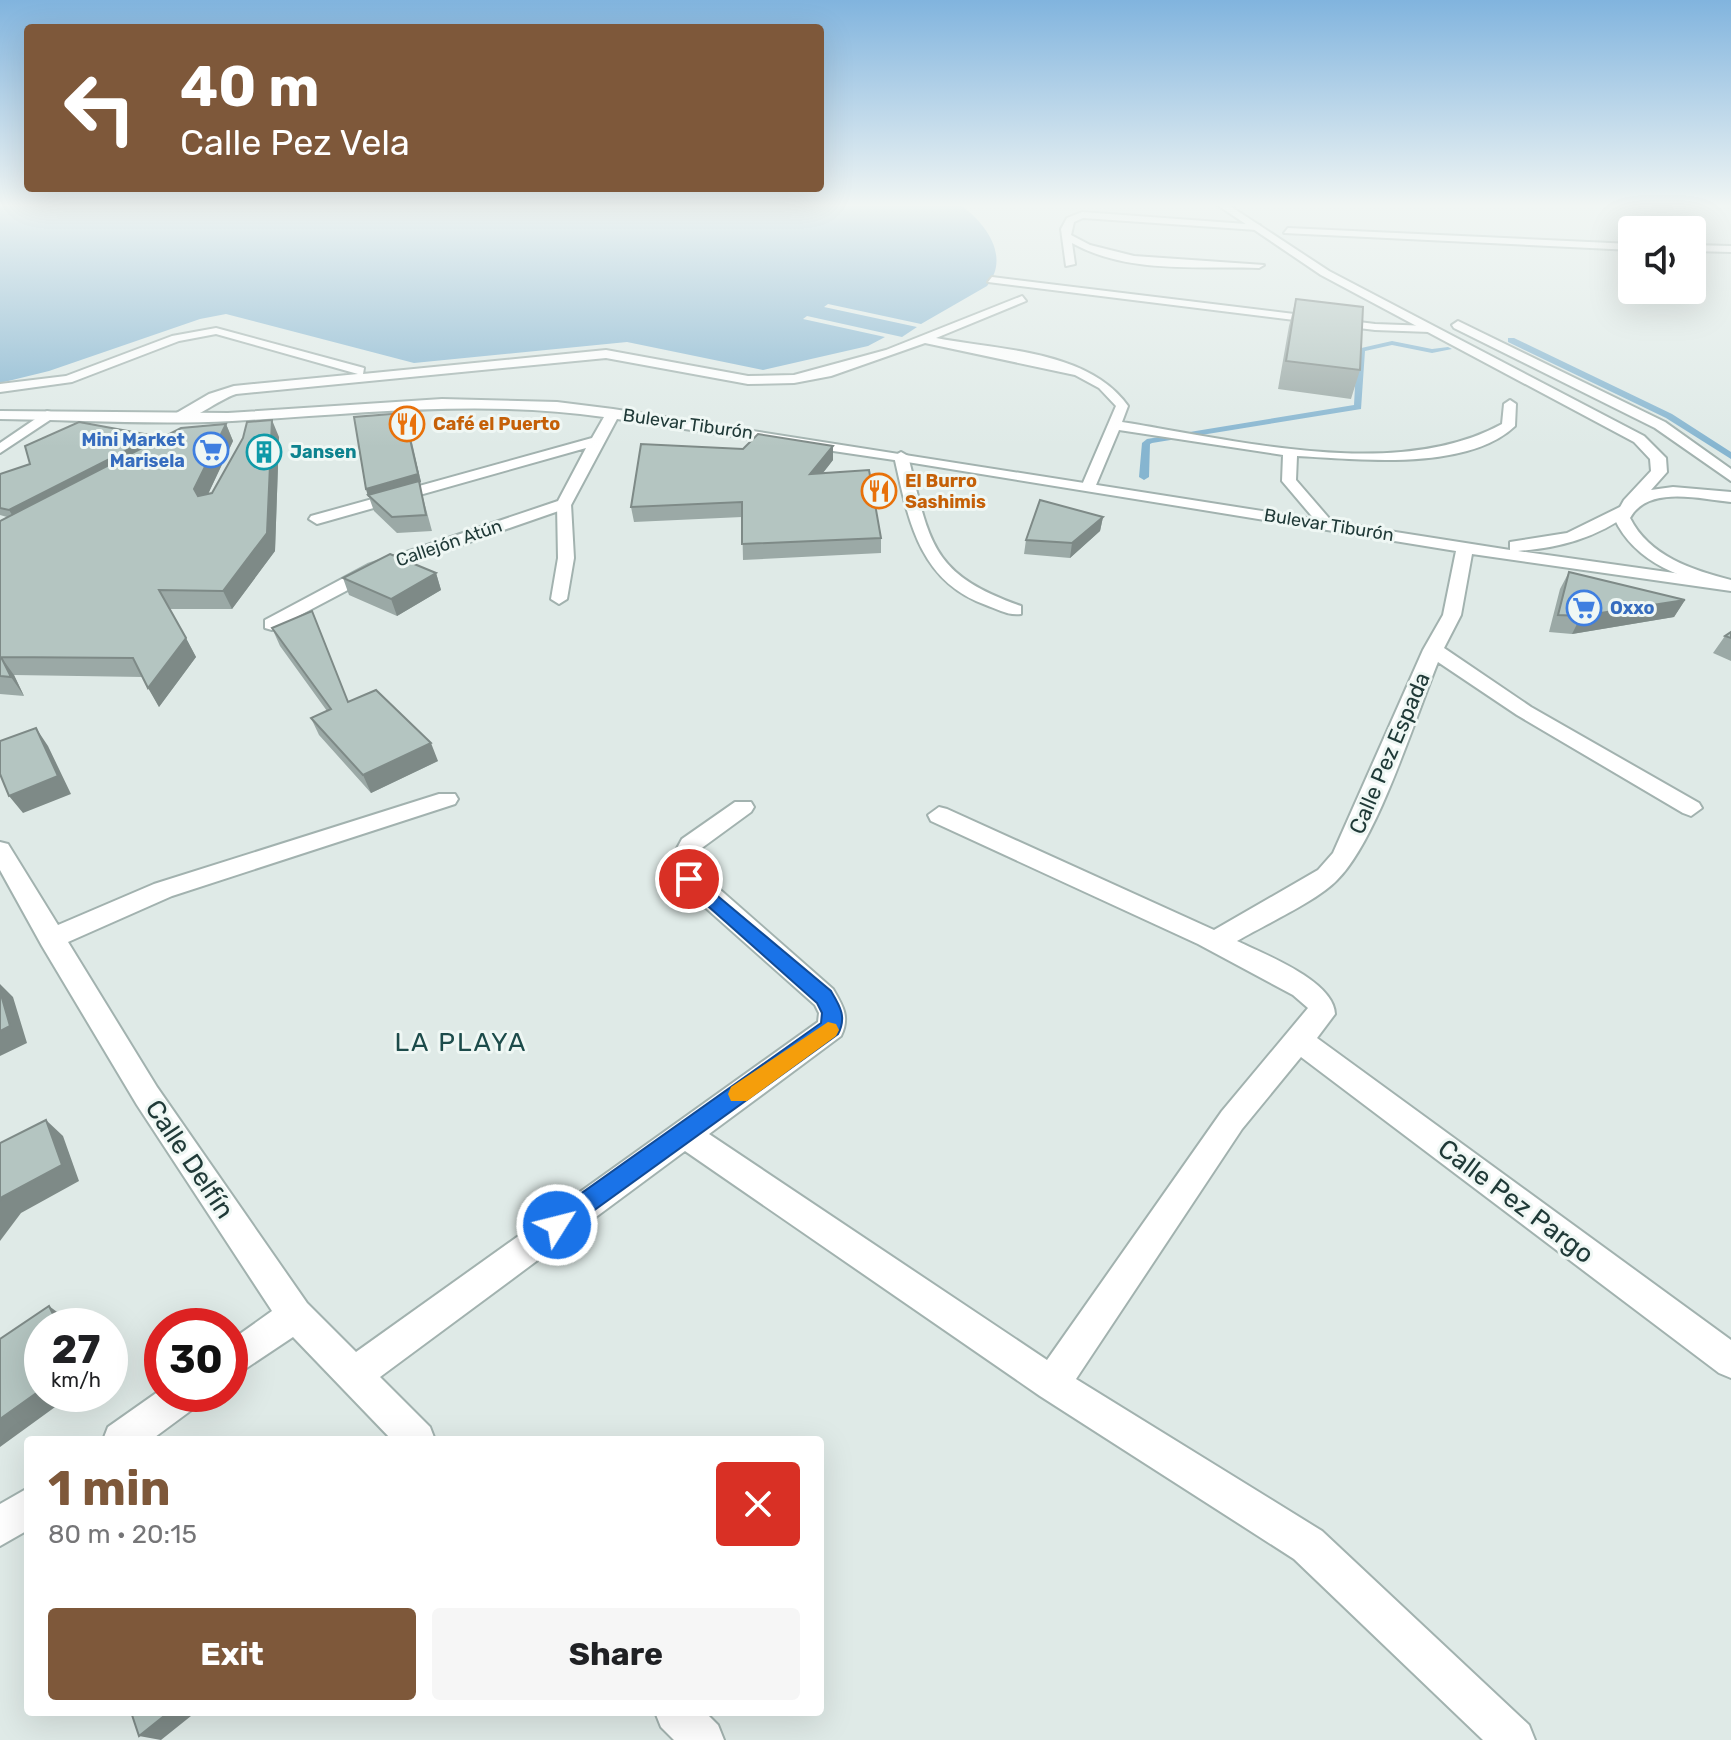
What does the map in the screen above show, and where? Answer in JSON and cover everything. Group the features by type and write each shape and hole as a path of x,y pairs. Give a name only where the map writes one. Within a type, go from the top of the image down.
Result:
{"street":[{"path":"1348,285 1617,425 1647,445 1658,458 1659,472 1627,507 1625,527 1642,547 1676,567 1731,586"},
{"path":"1380,285 1410,301"},
{"path":"1439,315 1660,425 1731,476"},
{"name":"Bulevar Tiburón","path":"0,415 228,417 248,422 482,402 613,413 1089,485 1465,548 1731,586"},
{"path":"564,504 613,413"},
{"path":"201,432 228,417"},
{"path":"317,519 600,440"},
{"path":"1627,507 1647,495 1673,492 1731,497"},
{"name":"Callejón Atún","path":"272,624 374,569 564,504"},
{"name":"Bulevar Tiburón","path":"1465,548 1555,542 1605,525 1627,507"},
{"name":"Calle Pez Espada","path":"1214,942 1327,876 1342,858 1360,825 1433,650 1452,615 1465,548"},
{"path":"1433,650 1524,711 1691,808"},
{"path":"51,939 163,890 447,799"},
{"path":"355,1374 683,1133 823,1037 831,1028 833,1013 824,997 689,879 680,865 690,845 743,807"},
{"path":"939,815 1214,942 1309,990 1321,1004 1321,1014 1232,1120 1052,1384"},
{"name":"Calle Delfín","path":"0,850 147,1096 295,1315 413,1436"},
{"name":"Calle Pez Pargo","path":"1300,1041 1731,1361"},
{"path":"683,1133 1052,1384 1308,1545 1514,1740"},
{"path":"248,1349 295,1315"},
{"path":"127,1436 160,1412"},
{"path":"0,1527 24,1510"},
{"path":"680,1716 703,1740"}],"lane":[{"path":"1034,285 1375,327 1430,329"},
{"path":"178,418 213,397 234,390 606,354 721,376 774,380 841,369 1022,299"},
{"path":"0,388 68,379 176,338 216,331 376,375"},
{"path":"924,339 1065,369 1094,380 1112,392 1122,406 1089,485"},
{"path":"1115,425 1290,452 1371,454 1458,447 1490,438 1508,426 1510,404"},
{"path":"0,449 52,414"},
{"path":"1290,452 1289,481 1326,524"},
{"path":"901,456 923,542 933,560 975,597 1015,610"},
{"path":"559,599 566,558 564,504"}],"water":[{"path":"0,285 988,285 921,324 828,304 824,307 917,327 902,337 807,316 803,319 885,337 868,346 763,370 627,342 414,363 226,314 200,319 49,371 0,383"}],"building":[{"path":"1296,299 1363,307 1360,370 1286,361"},
{"path":"404,413 418,474 366,489 354,417"},
{"path":"272,420 267,533 223,591 159,590 186,638 148,688 133,658 1,657 11,677 0,676 0,521 181,428 226,424 194,489 198,496 212,493 243,438 247,422"},
{"path":"79,422 155,436 9,510 0,508 0,474 30,464 25,446"},
{"path":"758,434 833,446 810,474 869,470 881,538 742,544 742,502 631,507 641,444 743,449"},
{"path":"419,481 426,515 392,517 368,495"},
{"path":"1040,500 1103,517 1072,543 1026,540"},
{"path":"390,554 436,573 391,599 343,578"},
{"path":"1569,572 1685,600 1581,616 1558,615"},
{"path":"312,611 348,702 376,690 431,743 363,775 311,718 331,709 272,628"},
{"path":"36,728 58,776 9,796 0,774 0,741"},
{"path":"0,991 10,1026 0,1031"},
{"path":"46,1120 62,1165 0,1200 0,1143"},
{"path":"24,1323 24,1402 0,1419 0,1339"},
{"path":"132,1716 164,1716 139,1736"}],"waterway":[{"path":"1511,340 1669,416 1731,456"},
{"path":"1144,477 1146,443 1150,441 1358,407 1361,349 1392,343 1432,351 1448,349"}],"slow traffic":[{"path":"739,1094 823,1037 828,1030"}],"place":[{"name":"Café el Puerto","path":"407,424"},
{"name":"Mini Market Marisela","path":"211,450"},
{"name":"Jansen","path":"264,452"},
{"name":"El Burro Sashimis","path":"879,491"},
{"name":"Oxxo","path":"1584,608"}],"district":[{"name":"LA PLAYA","path":"461,1042"}],"route":[{"path":"557,1225 683,1133 823,1037 831,1028 833,1013 824,997 689,879"}]}
